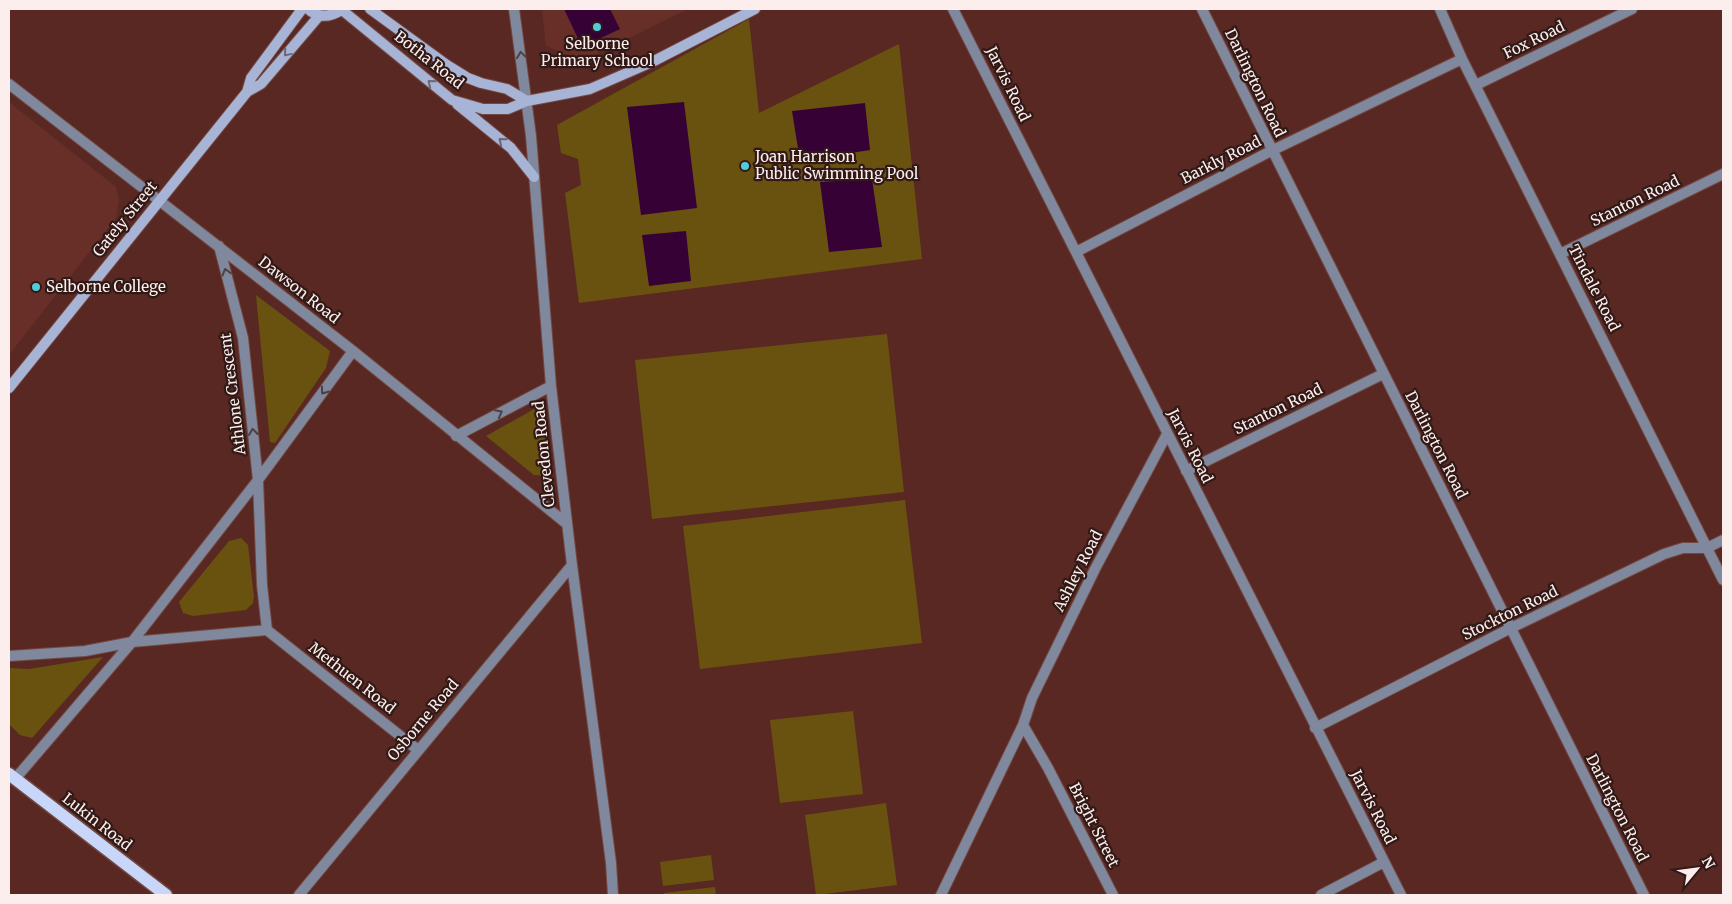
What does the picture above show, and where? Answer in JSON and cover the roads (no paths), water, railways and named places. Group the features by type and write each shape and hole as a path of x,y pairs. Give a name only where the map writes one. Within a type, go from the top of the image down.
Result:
{"main road":[{"name":"Lukin Road","path":"12,776 166,895"}],"street":[{"name":"Gately Street","path":"247,92 251,78 302,9"},
{"path":"308,9 319,16 325,17 342,10"},
{"name":"Botha Road","path":"370,9 468,78 507,89 528,101"},
{"name":"Clevedon Road","path":"514,9 528,101 551,386 613,895"},
{"path":"528,101 590,89 652,62 755,9"},
{"name":"Jarvis Road","path":"953,9 1401,895"},
{"name":"Darlington Road","path":"1202,9 1271,151 1644,895"},
{"name":"Tindale Road","path":"1440,9 1462,59 1723,580"},
{"name":"Fox Road","path":"1476,85 1632,9"},
{"name":"Botha Road","path":"342,10 452,100 483,109 508,109 528,101"},
{"name":"Gately Street","path":"9,388 247,92 261,84 319,16"},
{"name":"Barkly Road","path":"1076,252 1271,151 1462,59"},
{"name":"Dawson Road","path":"9,84 219,246 567,524"},
{"path":"452,100 511,148 534,177"},
{"name":"Stanton Road","path":"1560,254 1723,174"},
{"name":"Athlone Crescent","path":"219,246 244,338 258,480"},
{"path":"12,776 132,642 258,480 353,352"},
{"name":"Stanton Road","path":"1186,471 1384,374"},
{"path":"456,436 551,386"},
{"name":"Ashley Road","path":"941,895 1023,725 1032,698 1095,569 1167,434"},
{"path":"9,656 85,652 132,642 268,630 262,584 258,480"},
{"name":"Stockton Road","path":"1315,728 1511,628 1664,554 1682,548 1707,548 1723,540"},
{"name":"Osborne Road","path":"299,895 572,565"},
{"name":"Methuen Road","path":"268,630 418,750"},
{"name":"Bright Street","path":"1023,725 1048,768 1113,895"},
{"path":"1320,895 1384,862"}],"place":[{"name":"Selborne Primary School","path":"597,27"},
{"name":"Joan Harrison Public Swimming Pool","path":"745,166"},
{"name":"Selborne College","path":"36,287"}]}
